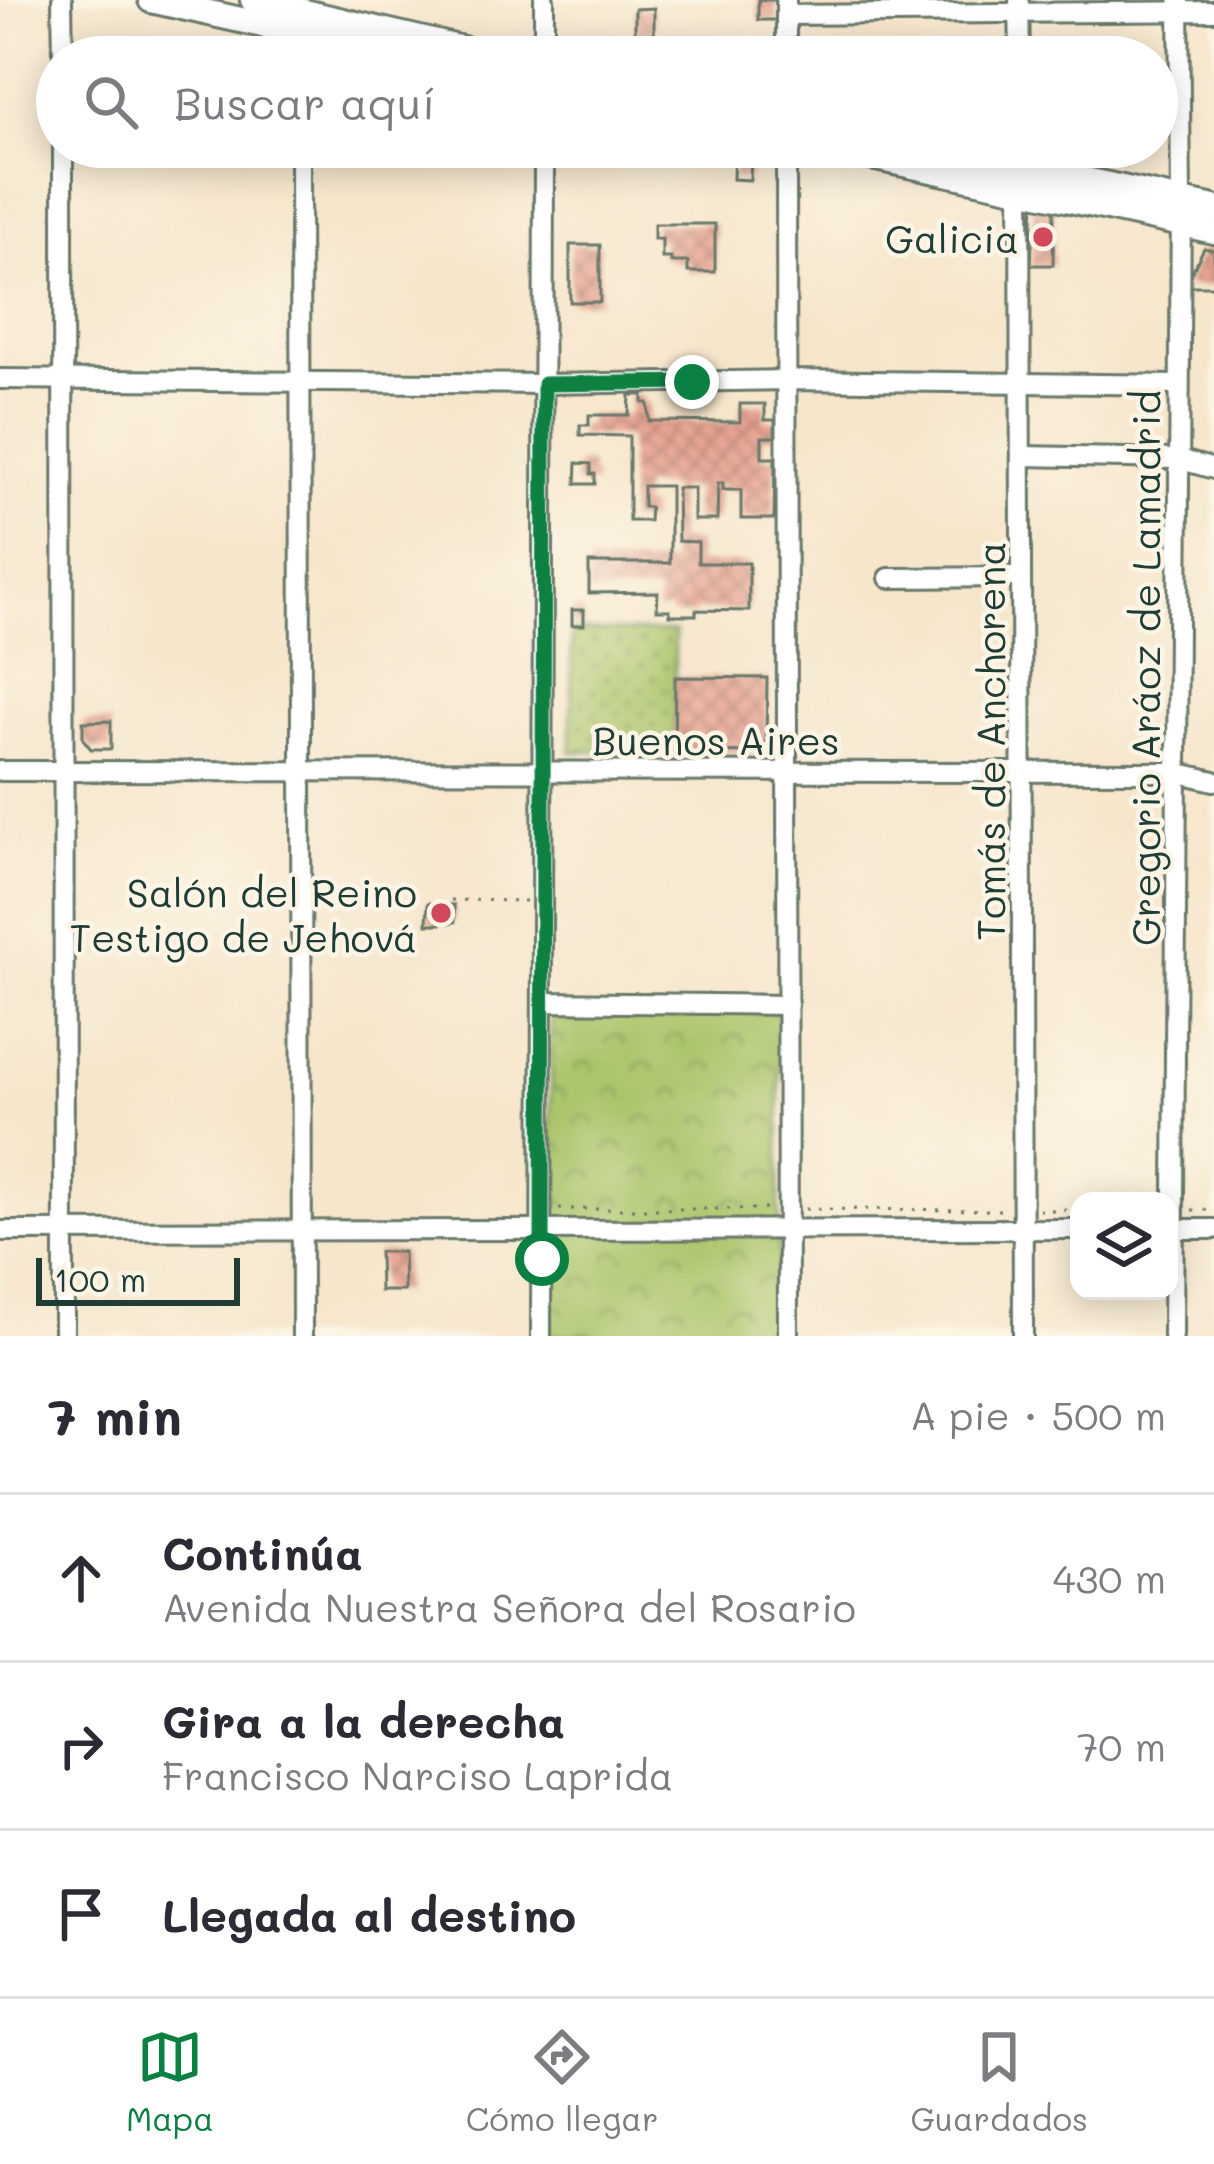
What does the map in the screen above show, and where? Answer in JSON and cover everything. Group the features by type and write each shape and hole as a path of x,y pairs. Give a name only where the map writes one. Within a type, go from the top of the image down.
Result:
{"main road":[{"path":"151,0 299,14 400,36"},
{"path":"254,0 354,36"},
{"path":"1024,168 1180,212 1214,231"},
{"path":"1180,212 1214,208"}],"street":[{"path":"62,0 63,36"},
{"path":"544,0 544,36"},
{"path":"1019,6 1020,36"},
{"path":"786,7 1179,6 1214,11"},
{"name":"Gregorio Aráoz de Lamadrid","path":"1172,1192 1179,6"},
{"path":"63,168 64,1336"},
{"path":"300,168 302,1336"},
{"path":"541,1336 544,168"},
{"path":"786,168 788,1336"},
{"name":"Tomás de Anchorena","path":"1020,168 1023,1336"},
{"path":"0,379 1179,385"},
{"path":"1022,456 1178,460 1214,469"},
{"path":"889,578 1021,577"},
{"name":"Buenos Aires","path":"0,771 1176,772 1214,782"},
{"path":"542,1002 788,1005"},
{"path":"0,1231 542,1231 788,1220 1023,1220 1070,1228"},
{"path":"1178,1223 1214,1228"},
{"name":"Gregorio Aráoz de Lamadrid","path":"1173,1300 1173,1336"}],"path":[{"path":"451,900 543,901"},
{"path":"542,1209 788,1220 1023,1220 1070,1212"},
{"path":"1178,1220 1214,1210"}],"green space":[{"path":"572,631 675,632 674,752 571,752"},
{"path":"551,1010 780,1011 779,1336 550,1336"}],"building":[{"path":"758,0 776,0 777,20 758,20"},
{"path":"654,8 654,36 635,36 635,9"},
{"path":"733,168 750,168 750,180 733,179"},
{"name":"Galicia","path":"1034,204 1054,209 1053,265 1031,265"},
{"path":"654,224 715,224 715,272 688,272 688,262 662,258 662,239 654,239"},
{"path":"570,245 600,245 600,302 570,302"},
{"path":"1204,248 1214,250 1214,286 1185,286"},
{"path":"630,395 643,395 649,421 740,422 740,404 765,404 765,420 775,420 775,437 762,437 762,458 775,458 774,519 741,519 741,490 723,490 723,483 718,483 717,520 694,520 694,488 677,488 678,541 698,542 698,563 749,563 749,611 696,610 696,615 670,615 670,610 657,610 658,592 589,593 589,563 670,563 670,486 643,486 649,521 629,521 629,436 580,435 580,425 589,425 589,415 629,415"},
{"path":"577,463 591,464 595,484 576,484"},
{"path":"572,610 584,610 584,625 572,625"},
{"path":"675,677 767,678 766,753 674,752"},
{"path":"111,721 111,749 91,749 83,739 83,722"},
{"name":"Salón del Reino Testigo de Jehová","path":"428,903 442,903 442,910 454,905 455,922 443,917 441,924 427,924"},
{"path":"379,1252 403,1252 404,1291 380,1291"}],"place":[{"name":"Galicia","path":"1043,237"},
{"name":"Salón del Reino Testigo de Jehová","path":"441,913"}],"route":[{"path":"542,1259 544,384 692,382"}]}
